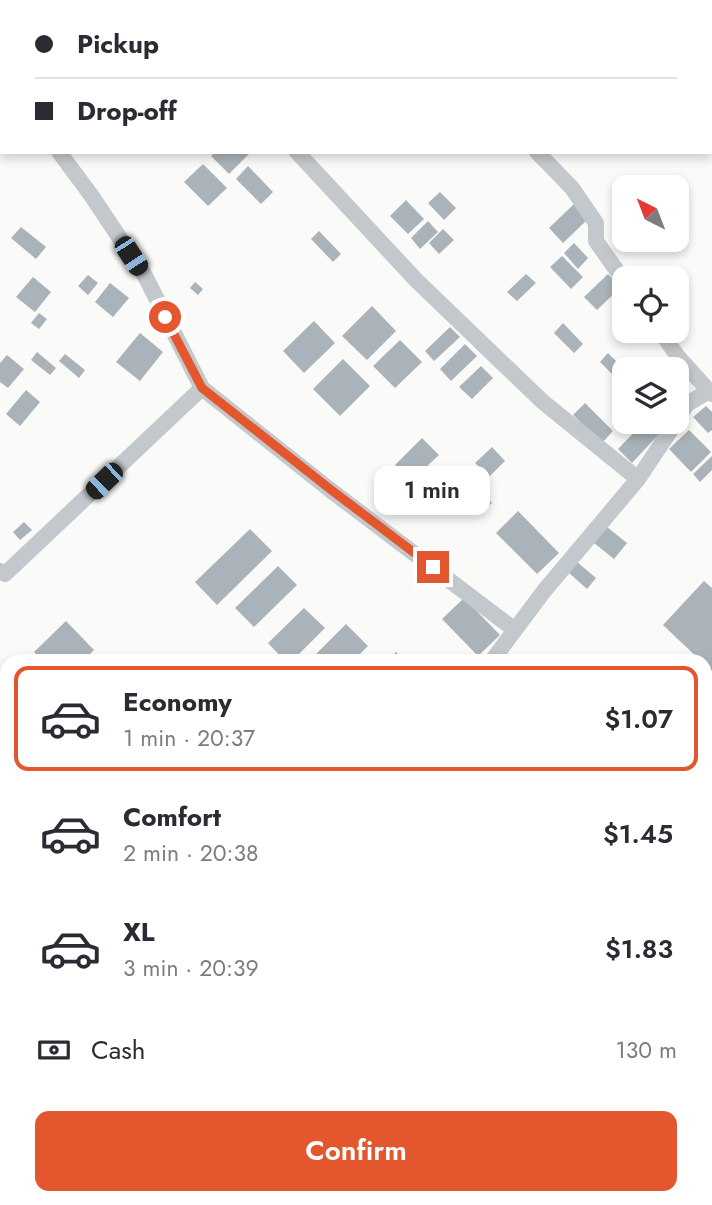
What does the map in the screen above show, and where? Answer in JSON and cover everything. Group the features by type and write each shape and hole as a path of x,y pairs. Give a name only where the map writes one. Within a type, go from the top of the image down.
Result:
{"street":[{"path":"60,154 145,276 202,388 515,630"},
{"path":"299,154 416,280 543,402 638,479"},
{"path":"539,154 572,188 596,223 596,242 613,266"},
{"path":"668,343 710,393 689,403"},
{"path":"0,571 5,574 202,388"},
{"path":"497,654 544,591 638,479 667,434"}],"building":[{"path":"213,154 249,154 229,174 211,156"},
{"path":"203,164 227,188 208,206 184,182"},
{"path":"248,166 273,192 261,204 236,179"},
{"path":"440,192 456,208 444,220 428,203"},
{"path":"406,200 424,219 408,234 390,216"},
{"path":"574,204 588,219 563,243 549,228"},
{"path":"428,221 438,232 420,249 411,238"},
{"path":"21,227 46,247 36,259 11,238"},
{"path":"443,229 454,240 439,254 429,243"},
{"path":"319,231 341,254 333,262 311,239"},
{"path":"574,243 588,258 578,269 564,253"},
{"path":"562,256 583,277 571,289 550,267"},
{"path":"526,274 536,283 517,301 507,292"},
{"path":"608,274 612,278 612,296 597,310 584,297"},
{"path":"88,275 98,283 88,295 78,286"},
{"path":"33,277 51,292 35,312 16,297"},
{"path":"195,282 203,289 198,295 190,288"},
{"path":"110,283 129,298 113,317 95,302"},
{"path":"372,306 396,331 367,360 342,336"},
{"path":"39,313 47,319 39,329 31,323"},
{"path":"314,321 335,343 304,373 283,351"},
{"path":"563,323 583,344 574,353 554,333"},
{"path":"450,327 460,337 434,361 425,351"},
{"path":"140,333 163,352 140,381 116,362"},
{"path":"400,340 422,362 395,388 373,366"},
{"path":"465,344 477,356 451,381 440,369"},
{"path":"37,352 56,368 50,375 31,360"},
{"path":"608,353 612,357 612,374 600,362"},
{"path":"65,354 85,370 79,378 59,361"},
{"path":"7,355 24,369 8,388 0,382 0,363"},
{"path":"343,359 370,386 340,416 313,389"},
{"path":"481,366 493,378 472,399 459,387"},
{"path":"26,390 40,402 20,426 6,414"},
{"path":"585,403 612,432 602,443 573,415"},
{"path":"706,406 712,412 712,430 708,433 693,417"},
{"path":"689,430 711,452 691,472 669,449 685,434 689,434"},
{"path":"632,434 659,434 632,463 618,449"},
{"path":"422,438 439,455 411,481 395,465"},
{"path":"492,447 505,461 489,477 475,463"},
{"path":"712,456 712,470 700,482 693,474"},
{"path":"476,486 492,503 483,511 467,495"},
{"path":"518,511 559,553 537,574 496,533"},
{"path":"24,522 32,530 20,540 13,532"},
{"path":"607,527 627,543 614,559 594,543"},
{"path":"250,529 272,551 217,605 195,582"},
{"path":"577,562 596,578 587,589 568,572"},
{"path":"278,566 297,585 254,627 235,608"},
{"path":"704,581 712,588 712,654 694,654 663,625"},
{"path":"464,598 500,635 480,654 476,654 442,619"},
{"path":"304,608 325,628 299,654 278,654 268,643"},
{"path":"66,621 94,650 90,654 34,652"},
{"path":"346,624 368,646 360,654 316,654"}],"route":[{"path":"165,317 202,388 433,567"}]}
